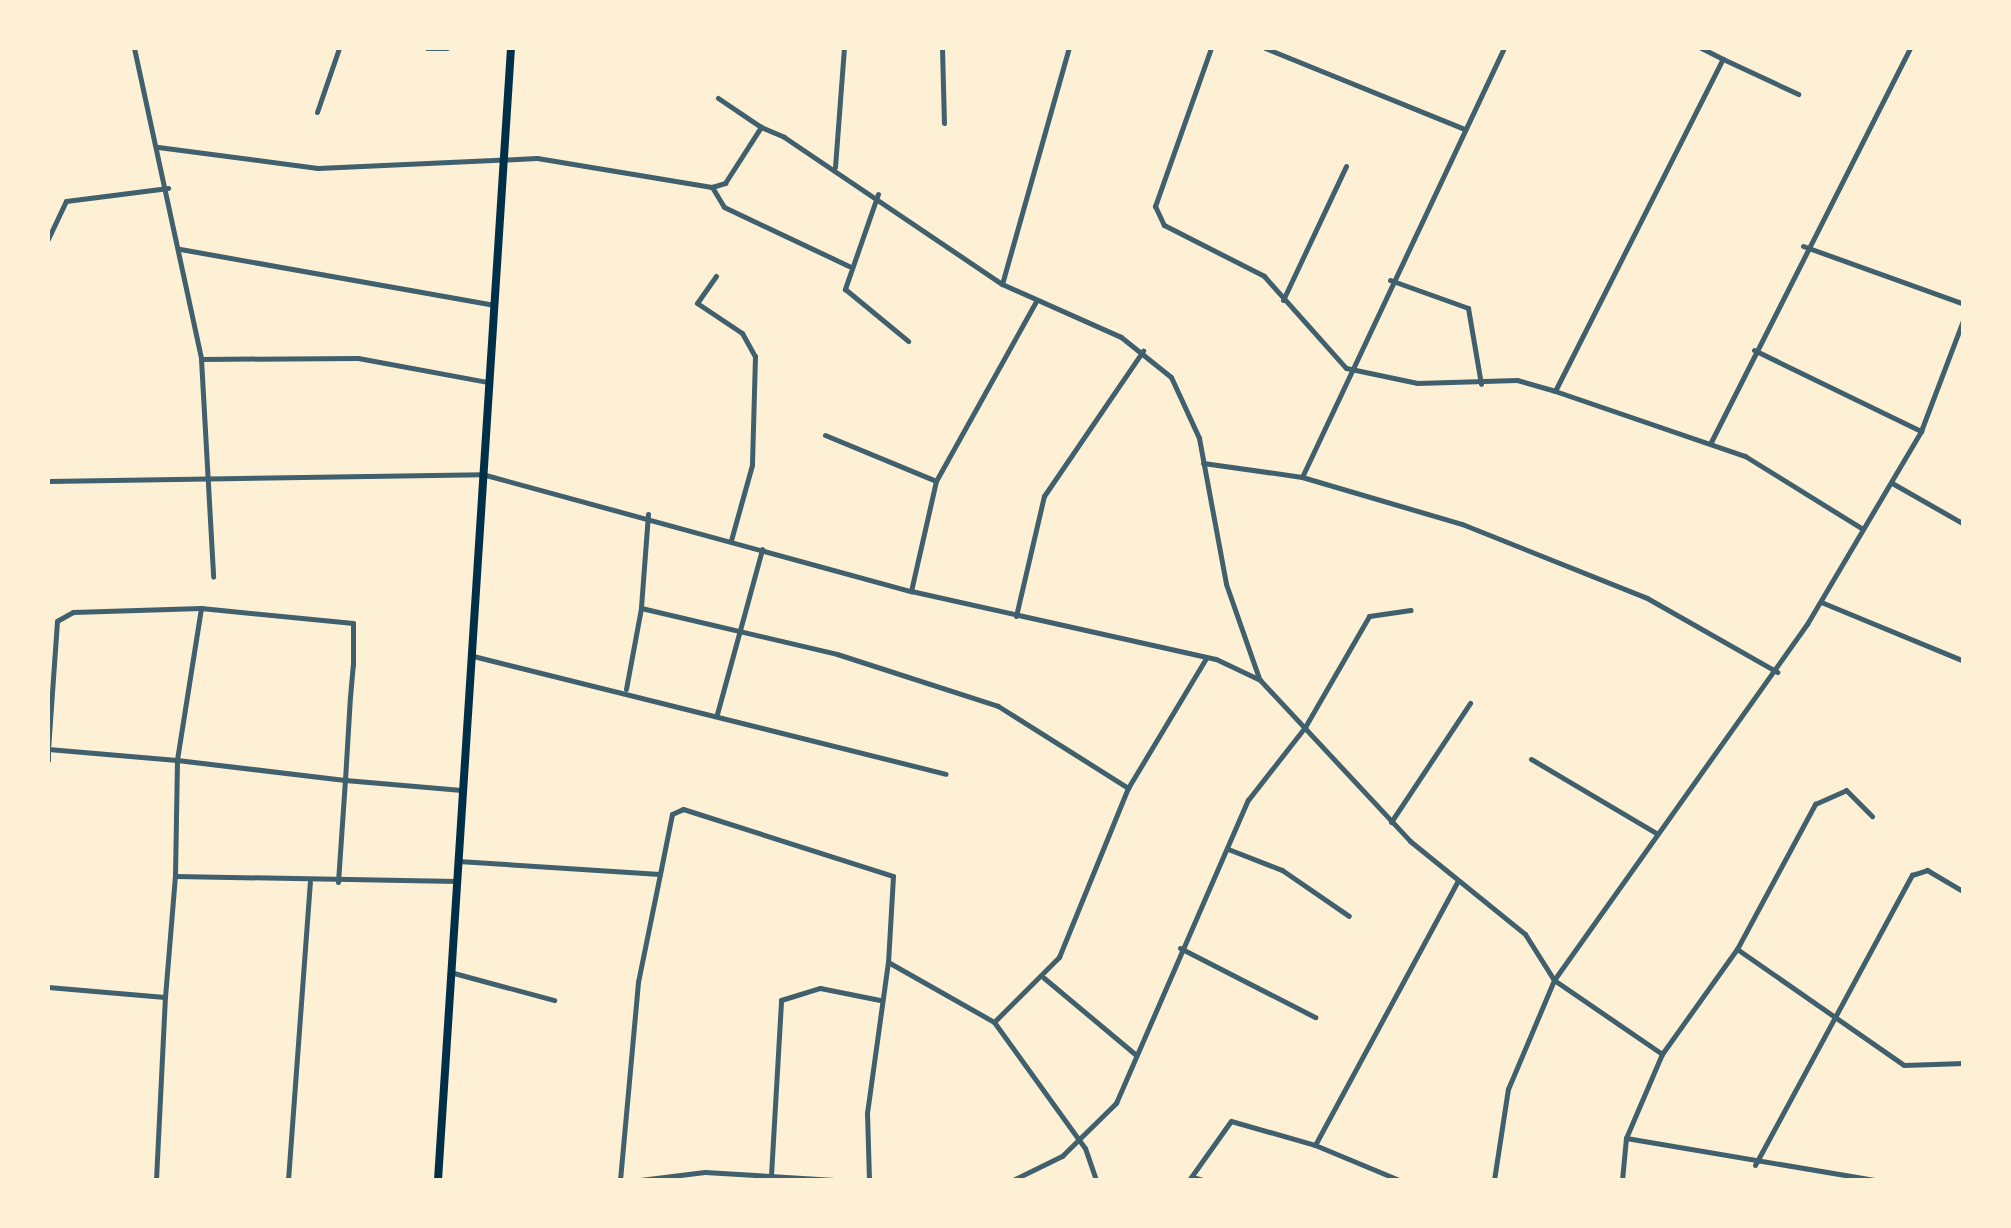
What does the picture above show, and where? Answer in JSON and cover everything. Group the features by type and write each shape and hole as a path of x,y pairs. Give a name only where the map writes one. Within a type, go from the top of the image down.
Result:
{"main road":[{"path":"438,1180 510,48"}],"street":[{"path":"134,48 168,188 201,359 213,576"},
{"path":"317,112 340,48"},
{"path":"427,48 447,48"},
{"path":"835,167 844,48"},
{"path":"942,48 944,123"},
{"path":"1002,284 1069,48"},
{"path":"1211,48 1158,217 1264,276 1346,368 1391,380 1482,384 1518,380 1554,391 1711,442 1862,528"},
{"path":"1265,48 1464,129"},
{"path":"1302,477 1346,368 1504,48"},
{"path":"1701,48 1798,94"},
{"path":"1711,442 1803,246 1910,48"},
{"path":"1554,391 1724,58"},
{"path":"718,98 878,194 1002,284 1143,351 1176,383 1204,463 1226,584 1260,680"},
{"path":"158,146 318,168 418,169 504,156 712,187 725,183 761,127"},
{"path":"1283,300 1346,166"},
{"path":"712,187 724,207 849,266"},
{"path":"48,239 66,201 168,188"},
{"path":"878,194 849,266 850,298 908,341"},
{"path":"1803,246 1964,304"},
{"path":"180,249 496,305"},
{"path":"716,276 697,303 748,339 754,356 752,464 730,540"},
{"path":"1390,280 1468,308 1482,384"},
{"path":"911,591 936,481 1036,302"},
{"path":"1494,1180 1508,1089 1554,980 1777,672 1821,602 1921,431 1964,318"},
{"path":"1754,350 1921,431"},
{"path":"1016,616 1044,496 1143,351"},
{"path":"201,359 358,358 486,382"},
{"path":"825,435 936,481"},
{"path":"1204,463 1302,477 1462,524 1613,584 1777,672"},
{"path":"48,481 482,474 648,514 911,591 1206,658 1260,680 1390,822 1456,882 1525,934 1554,980 1662,1054"},
{"path":"1892,482 1964,524"},
{"path":"626,690 641,608 648,514"},
{"path":"718,714 743,635 762,549"},
{"path":"1821,602 1964,661"},
{"path":"156,1180 175,876 177,760 201,608"},
{"path":"48,760 58,621 74,612 201,608 352,623 338,882"},
{"path":"641,608 836,654 998,706 1058,735 1128,788"},
{"path":"1013,1180 1076,1143 1124,1092 1180,948 1248,800 1305,727 1368,616 1411,610"},
{"path":"470,656 626,690 945,774"},
{"path":"994,1022 1044,978 1128,788 1206,658"},
{"path":"1390,822 1470,703"},
{"path":"48,749 462,790"},
{"path":"1531,759 1658,834"},
{"path":"1622,1180 1626,1138 1662,1054 1737,949 1816,804 1846,790 1872,816"},
{"path":"620,1180 638,982 672,814 682,809 893,876 868,1180"},
{"path":"1228,849 1282,870 1349,916"},
{"path":"458,860 660,874"},
{"path":"1755,1165 1912,874 1927,870 1962,887"},
{"path":"175,876 310,882 457,881"},
{"path":"288,1180 310,882"},
{"path":"1316,1146 1456,882"},
{"path":"1180,948 1316,1016"},
{"path":"1737,949 1904,1065 1964,1063"},
{"path":"888,962 994,1022 1076,1143 1096,1180"},
{"path":"450,972 554,1000"},
{"path":"1044,978 1136,1054"},
{"path":"48,987 165,997"},
{"path":"771,1175 780,1000 820,988 880,1000"},
{"path":"1190,1179 1231,1121 1316,1146 1398,1180"},
{"path":"1626,1138 1755,1165 1874,1180"},
{"path":"640,1180 771,1175 835,1180"},
{"path":"1190,1179 1203,1180"}]}
